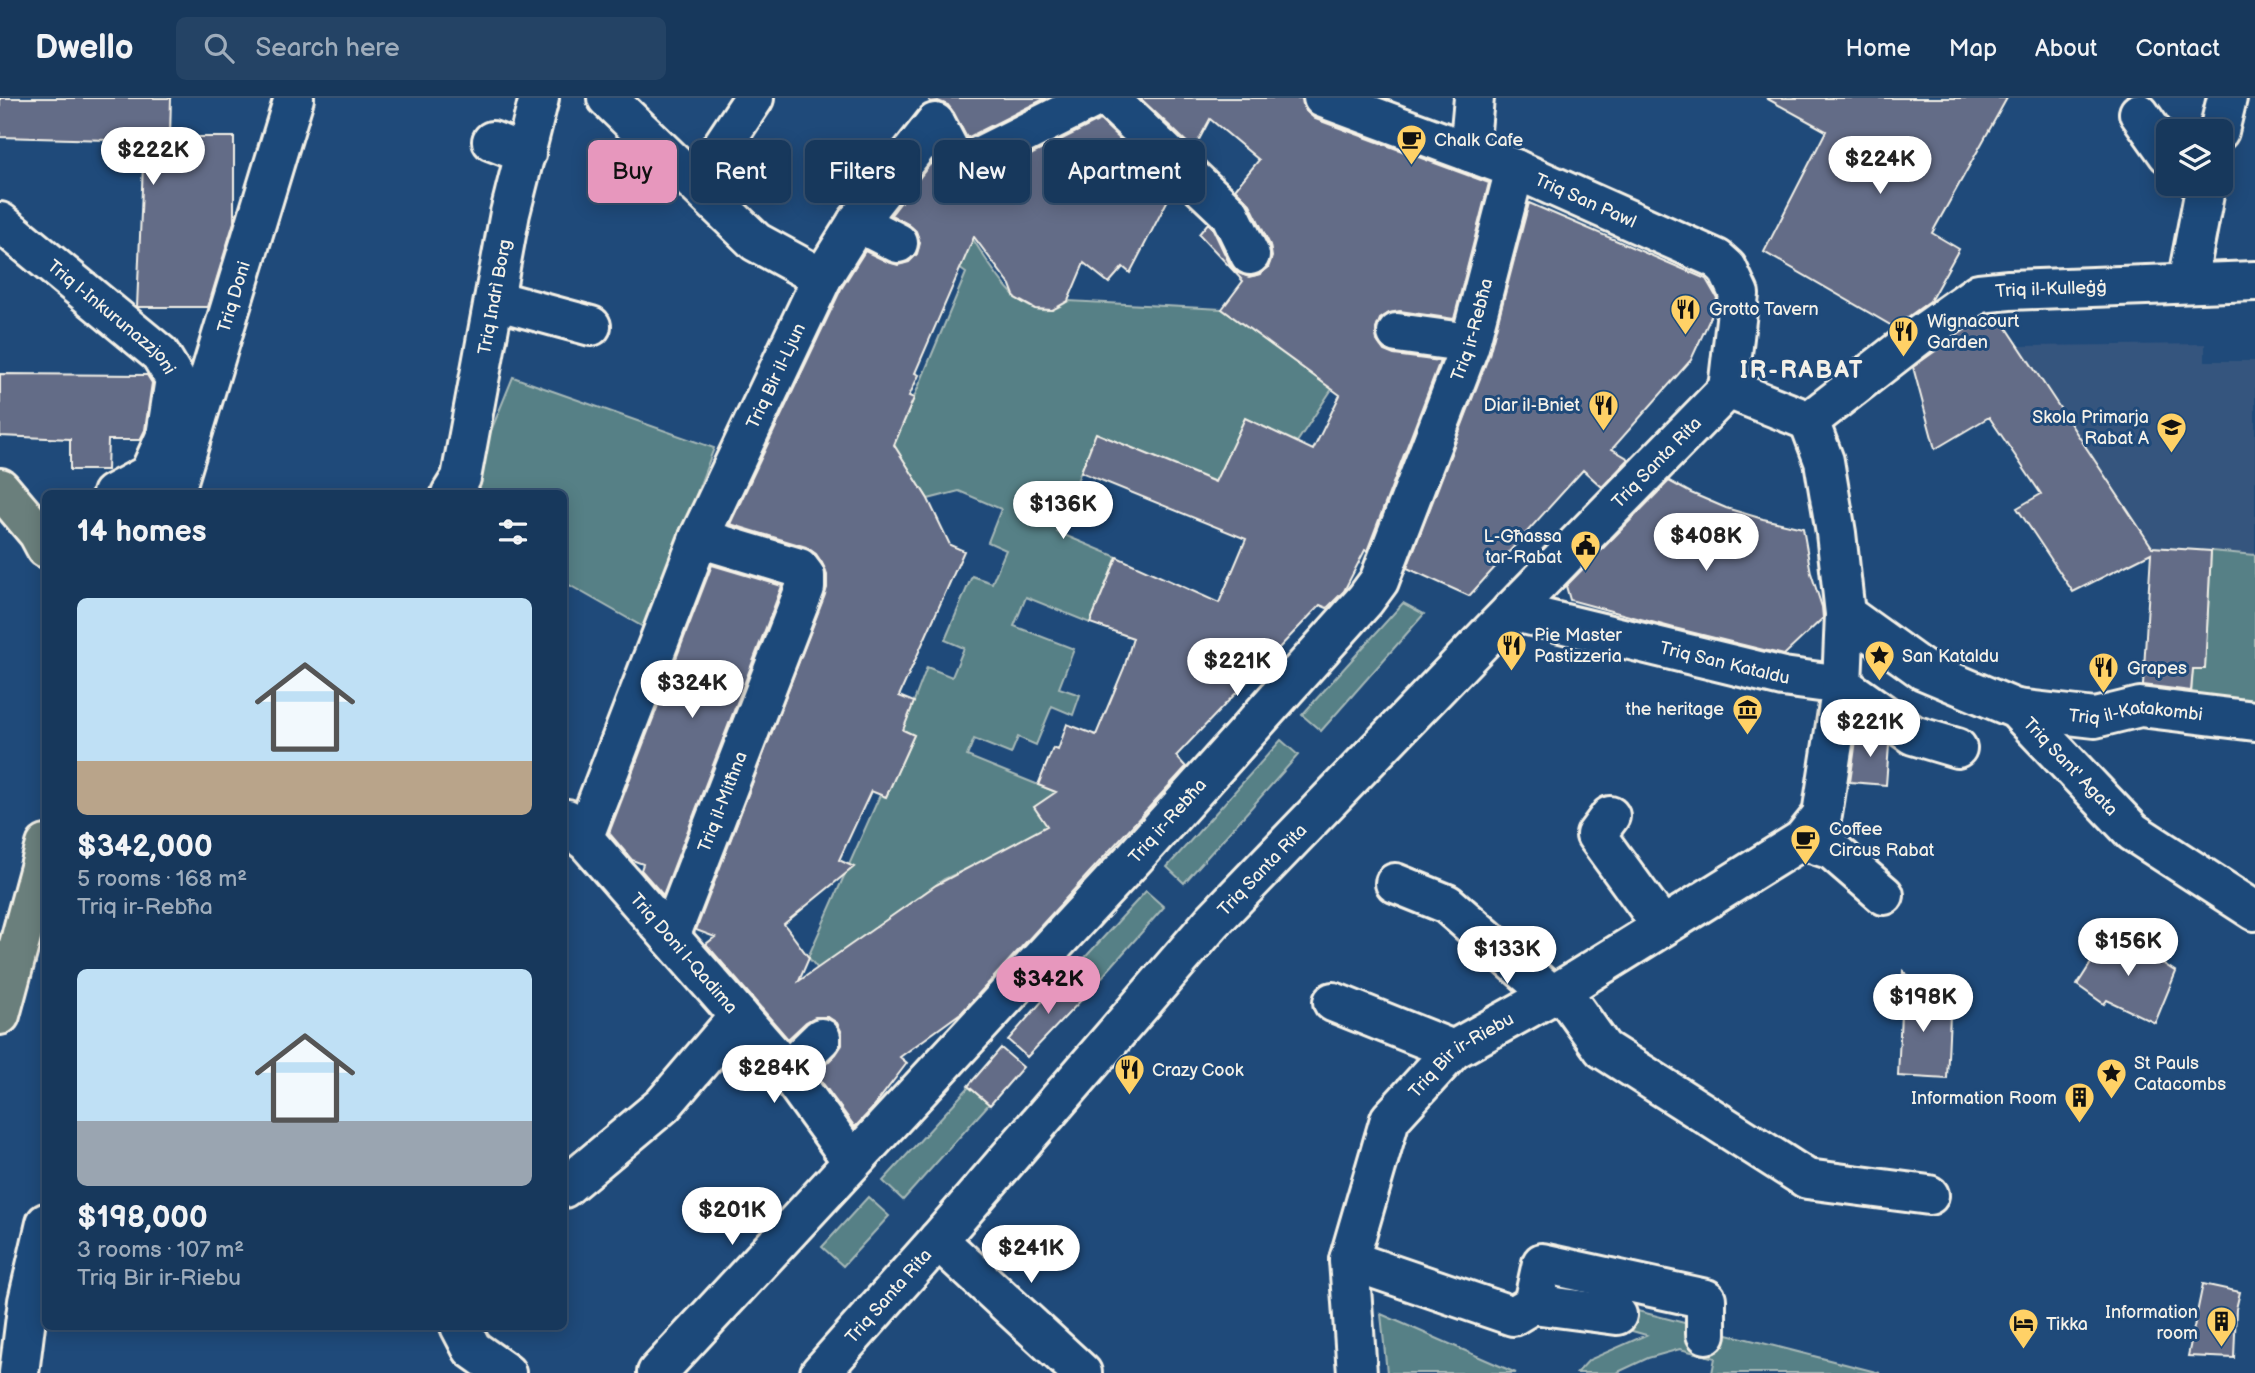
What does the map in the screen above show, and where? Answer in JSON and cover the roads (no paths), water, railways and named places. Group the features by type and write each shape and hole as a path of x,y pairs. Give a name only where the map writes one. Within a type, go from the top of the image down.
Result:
{"main road":[{"path":"0,488 42,536"},
{"path":"0,1015 42,860"}],"street":[{"name":"Triq Doni","path":"175,490 294,98"},
{"name":"Triq Indrì Borg","path":"454,490 461,478 510,213 509,148 539,98"},
{"path":"607,98 691,178"},
{"path":"726,140 754,98"},
{"name":"Triq Bir il-Ljun","path":"573,827 699,538 822,278 927,110 958,167 1095,98"},
{"path":"1108,98 1230,214 1250,255"},
{"name":"Triq San Pawl","path":"1323,98 1515,169 1717,259 1727,268 1739,294 1728,388"},
{"path":"1469,152 1474,98"},
{"path":"2222,119 2227,98"},
{"path":"2139,113 2156,137"},
{"name":"Triq ir-Rebħa","path":"657,1373 1135,857 1379,581 1470,343 1515,169"},
{"path":"2187,283 2198,196"},
{"path":"716,203 756,242 822,278"},
{"name":"Triq l-Inkurunazzjoni","path":"0,222 160,354 175,379 166,436 149,474 119,490"},
{"path":"857,222 898,243"},
{"name":"Triq il-Kulleġġ","path":"1809,421 1917,337 1979,293 2255,281"},
{"path":"495,300 591,326"},
{"path":"1397,333 1470,343"},
{"path":"1728,388 1809,421 1824,461 1836,533 1845,614 1842,685 1913,735 1957,748"},
{"name":"Triq Santa Rita","path":"820,1373 1212,922 1728,388"},
{"name":"Triq il-Mitħna","path":"670,937 805,588 805,576 799,568 699,538"},
{"name":"Triq San Kataldu","path":"1511,611 1783,677 1842,685"},
{"name":"Triq Sant' Agata","path":"1845,614 1923,670 2016,709 2133,832 2255,911"},
{"path":"1920,712 1923,670"},
{"name":"Triq Bir ir-Riebu","path":"1357,1373 1349,1260 1390,1119 1452,1049 1556,993 1802,840 1822,815 1842,685"},
{"name":"Triq il-Katakombi","path":"2016,709 2095,718 2140,707 2255,721"},
{"path":"1610,816 1596,835 1662,926"},
{"name":"Triq Doni l-Qadima","path":"573,827 787,1072 852,1161"},
{"path":"1802,840 1832,850 1884,895"},
{"path":"1395,883 1447,904 1556,993 1603,1049 1807,1180 1928,1195"},
{"path":"1333,1002 1452,1049"},
{"path":"567,1185 663,1105 739,1016"},
{"path":"787,1072 821,1038"},
{"path":"938,1240 1082,1373"},
{"path":"19,1373 28,1301 42,1245"},
{"path":"1349,1260 1513,1316 1533,1304 1617,1315"},
{"path":"1533,1304 1542,1263 1706,1299 1706,1334"},
{"path":"462,1330 472,1349 506,1373"}],"place":[{"name":"Chalk Cafe","path":"1411,167"},
{"name":"Grotto Tavern","path":"1686,336"},
{"name":"Wignacourt Garden","path":"1904,358"},
{"name":"Diar il-Bniet","path":"1603,432"},
{"name":"Skola Primarja Rabat A","path":"2172,454"},
{"name":"L-Għassa tar-Rabat","path":"1585,573"},
{"name":"Pie Master Pastizzeria","path":"1511,672"},
{"name":"San Kataldu","path":"1879,683"},
{"name":"Grapes","path":"2104,695"},
{"name":"the heritage","path":"1747,736"},
{"name":"Coffee Circus Rabat","path":"1806,866"},
{"name":"Crazy Cook","path":"1129,1097"},
{"name":"St Pauls Catacombs","path":"2111,1100"},
{"name":"Information Room","path":"2080,1125"},
{"name":"Information room","path":"2221,1349"},
{"name":"Tikka","path":"2023,1351"}],"district":[{"name":"IR-RABAT","path":"1802,370"}]}
